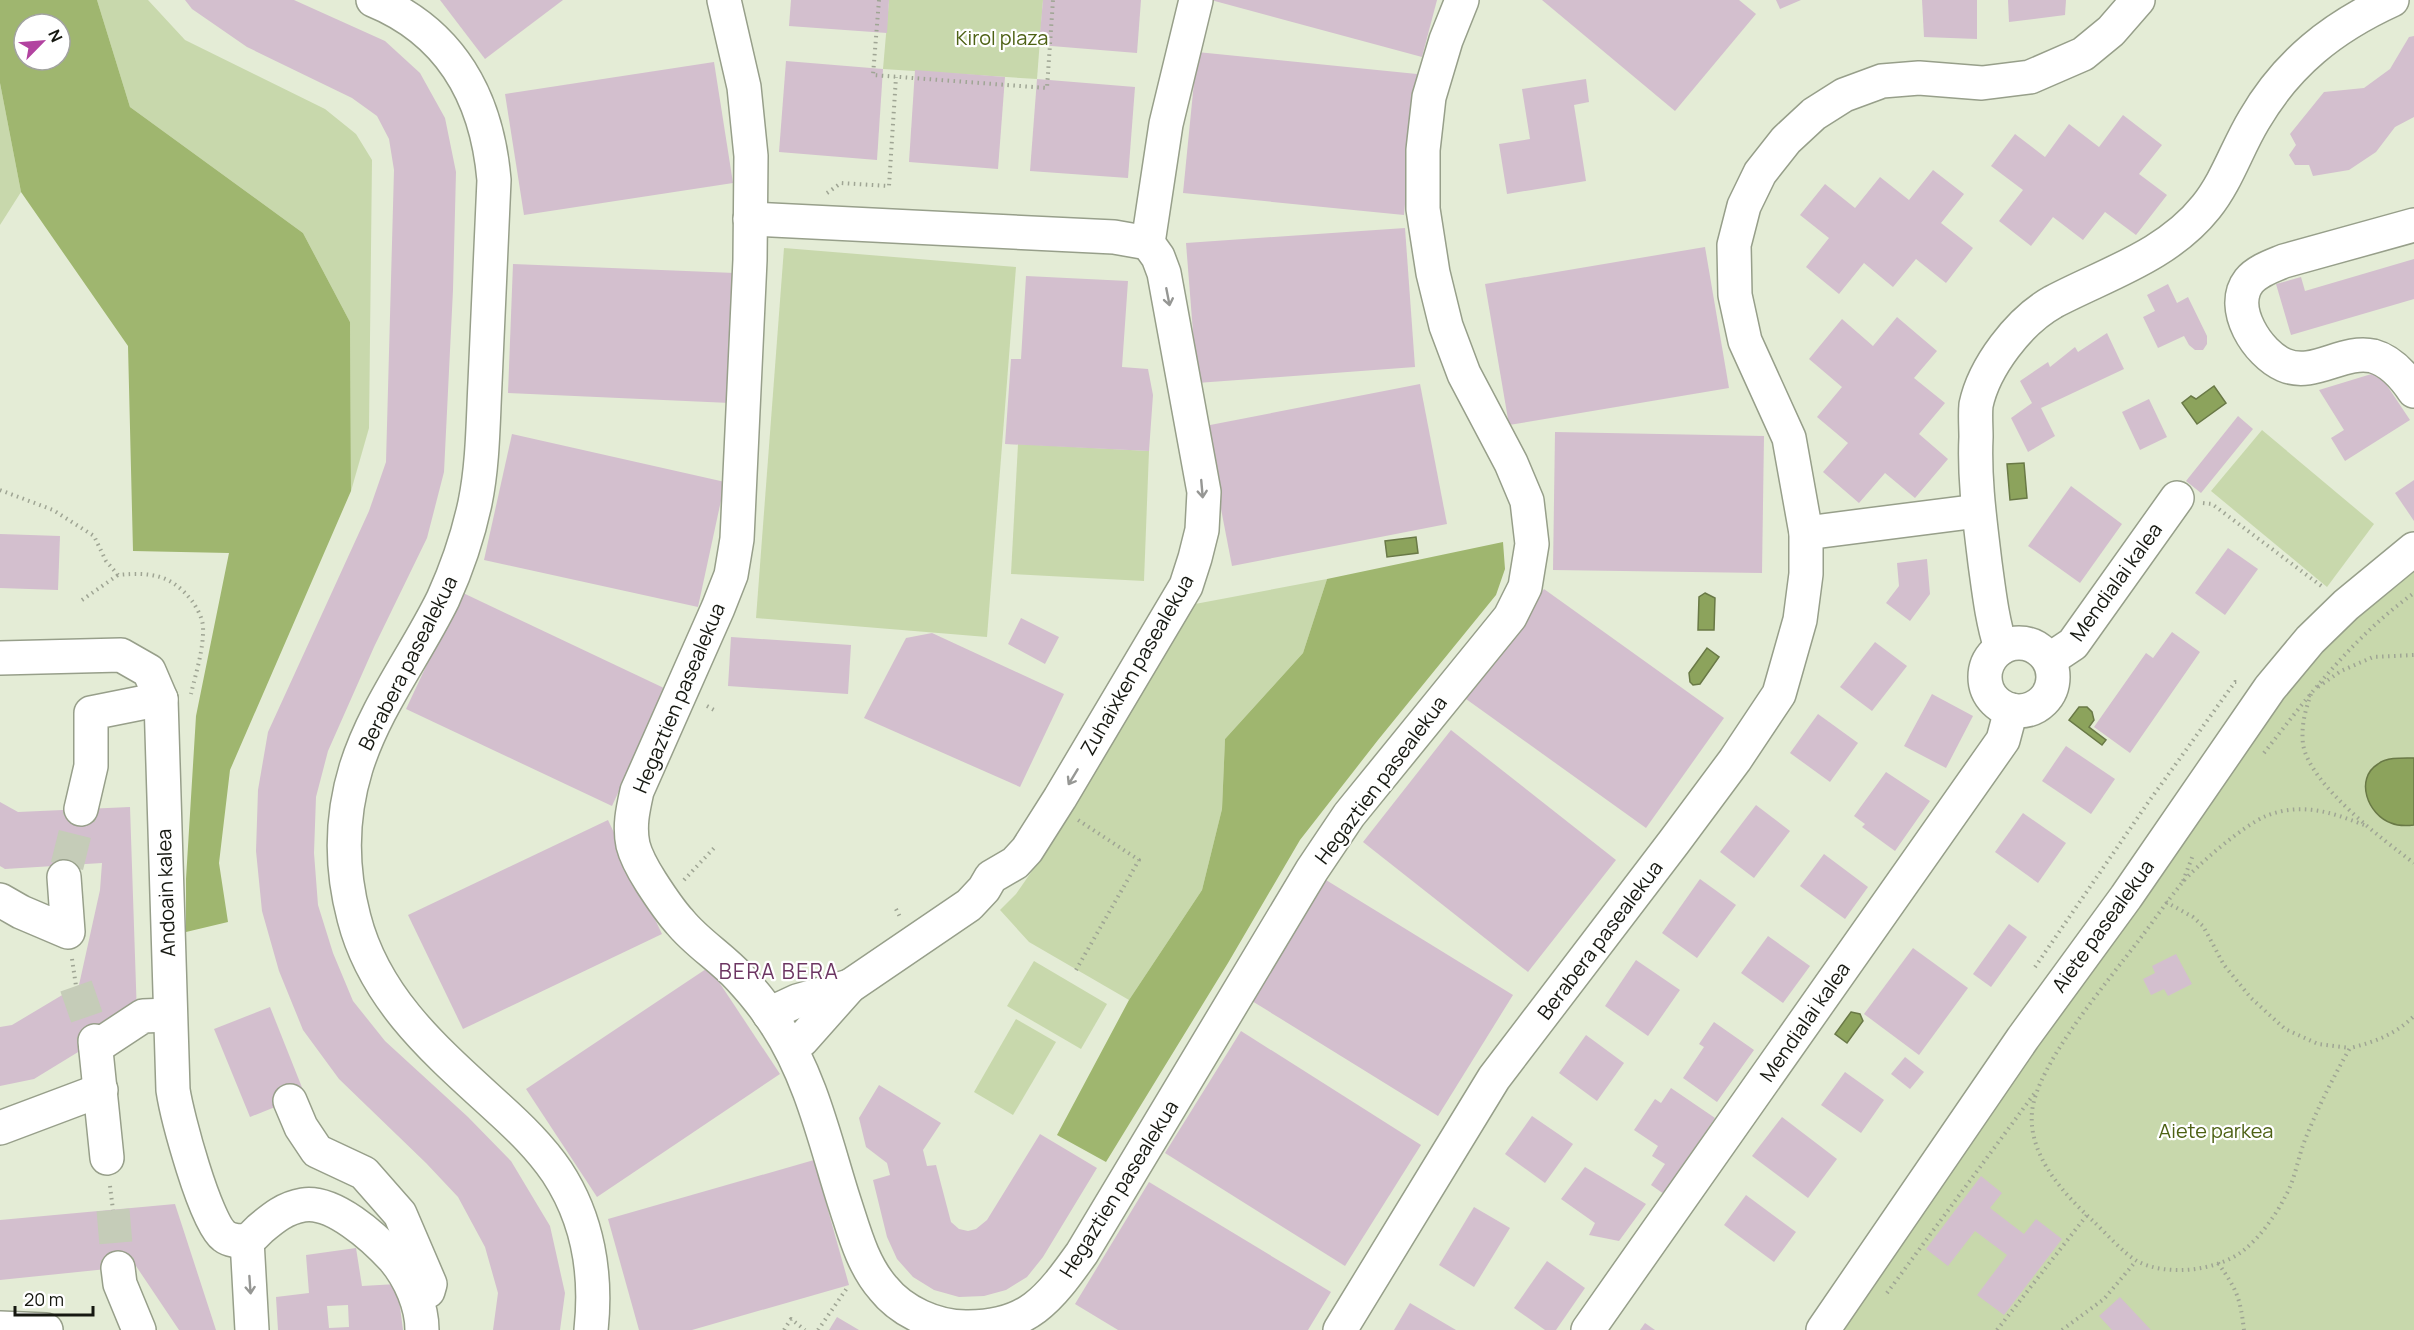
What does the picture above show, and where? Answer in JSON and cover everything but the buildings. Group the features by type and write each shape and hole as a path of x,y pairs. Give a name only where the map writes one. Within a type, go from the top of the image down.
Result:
{"street":[{"name":"Berabera pasealekua","path":"373,0 407,18 429,35 463,76 486,126 492,152 494,180 482,447 476,500 453,577 380,713 366,741 356,769 345,830 344,861 348,891 364,949 392,1002 432,1047 523,1131 558,1174 582,1224 589,1251 593,1279 591,1330"},
{"name":"Hegaztien pasealekua","path":"724,0 744,87 751,156 737,539 731,575 706,637 637,791 631,818 633,846 646,874 681,924 740,978 769,1014 791,1047 813,1098 854,1233 867,1265 883,1289 902,1307 927,1319 952,1327 979,1327 1002,1323 1030,1312 1054,1292 1082,1253 1312,870 1349,816 1510,617 1525,587 1532,544 1527,501 1511,463 1464,375 1446,326 1433,273 1423,209 1423,150 1429,97 1446,40 1462,0"},
{"path":"750,219 1114,237 1148,243 1166,124 1196,0"},
{"name":"Berabera pasealekua","path":"1340,1330 1494,1078 1520,1047 1688,824 1735,760 1779,694 1800,620 1806,574 1806,533 1789,438 1745,341 1735,295 1734,245 1744,206 1760,173 1786,140 1814,114 1844,95 1882,81 1919,78 1982,83 2030,77 2083,54 2111,31 2138,0"},
{"path":"2001,648 1992,612 1978,510 1975,458 1976,405 1992,363 2018,331 2051,303 2122,270 2178,235 2206,207 2231,167 2254,120 2287,72 2330,33 2392,0"},
{"path":"2414,225 2284,261 2264,270 2248,282 2242,297 2245,318 2252,337 2264,352 2285,366 2313,368 2348,356 2373,357 2394,366 2414,391"},
{"name":"Zuhaixken pasealekua","path":"791,1047 802,1040 850,986 969,905 984,889 991,877 1016,863 1049,815 1186,586 1196,558 1202,530 1204,492 1164,273 1158,257 1148,243"},
{"name":"Mendialai kalea","path":"2049,660 2073,644 2177,498"},
{"path":"1806,533 1978,510"},
{"name":"Aiete pasealekua","path":"1823,1330 2023,1038 2126,897 2270,688 2310,640 2346,605 2414,549"},
{"path":"2019,643 2027,644 2036,647 2049,660 2053,670 2050,693 2043,702 2033,708 2022,711 2000,706 1987,688 1985,676 1987,665 2001,648 2019,643"},
{"name":"Andoain kalea","path":"0,658 121,654 149,670 161,699 169,1016 173,1090 178,1120 187,1152 217,1227 223,1236 235,1241 247,1240"},
{"path":"81,809 91,766 91,713 161,699"},
{"name":"Mendialai kalea","path":"1588,1330 2004,740 2011,710"},
{"path":"66,871 68,932 7,910 66,871"},
{"name":"Zuhaixken pasealekua","path":"769,1014 797,1001 850,986"},
{"path":"107,1158 96,1044 143,1016 169,1016"},
{"path":"0,1128 101,1090"},
{"path":"290,1101 301,1127 317,1151 364,1173 400,1215 430,1284 422,1327"},
{"path":"252,1330 247,1240 275,1216 304,1204 322,1205 330,1209 366,1233 394,1260 418,1302 422,1327"},
{"path":"118,1268 120,1284 139,1330"},
{"path":"0,1328 46,1330"}],"path":[{"path":"879,0 873,75 1047,88 1053,0"},
{"path":"805,221 807,199 819,199 841,183 889,186 896,77"},
{"path":"2177,498 2212,504 2346,605"},
{"path":"82,600 118,575"},
{"path":"2264,754 2312,691 2356,644 2395,607 2414,593"},
{"path":"2414,655 2373,657 2341,671 2312,691 2302,720 2303,746 2313,769 2364,825 2414,863"},
{"path":"2182,882 2229,841 2264,817 2295,809 2329,812 2364,825"},
{"path":"1076,819 1139,860 1076,970"},
{"path":"664,902 714,848"},
{"path":"1881,1301 2036,1091 2062,1045 2168,903 2182,882 2196,849"},
{"path":"2126,897 2153,894 2193,916 2203,926 2224,965 2251,998 2285,1029 2318,1044 2350,1048 2371,1043 2394,1033 2414,1016"},
{"path":"2036,1091 2031,1113 2034,1136 2041,1160 2059,1185 2136,1261 2160,1269 2188,1271 2217,1263 2244,1251 2265,1227 2285,1197 2298,1165 2305,1138 2323,1097 2350,1048"},
{"path":"1997,1330 2087,1215"},
{"path":"2062,1330 2104,1299 2136,1261"},
{"path":"2217,1263 2241,1301 2244,1330"},
{"path":"818,1330 841,1296 867,1265"},
{"path":"784,1330 791,1320 806,1330"}],"green space":[{"path":"97,0 148,0 185,40 325,109 356,134 372,160 369,428 351,491 350,322 303,233 130,107"},
{"name":"Kirol plaza","path":"889,0 1043,0 1037,79 883,69"},
{"path":"0,83 21,192 0,225"},
{"path":"784,248 1016,267 987,637 756,618"},
{"path":"2262,430 2374,524 2327,587 2211,491"},
{"path":"1018,444 1149,451 1144,581 1011,574"},
{"name":"Aiete parkea","path":"2414,567 2414,1330 1840,1330 2270,700 2353,613"},
{"path":"1327,579 1303,653 1225,739 1222,809 1202,890 1129,1000 1029,942 1000,910 1016,894 1032,871 1195,604"},
{"path":"1034,961 1107,1004 1081,1049 1007,1006"},
{"path":"1016,1019 1056,1042 1013,1115 974,1092"}],"shaded area":[{"path":"0,0 97,0 130,107 303,233 350,322 351,491 230,770 219,863 228,922 186,932 186,879 196,716 229,553 133,551 128,346 21,192 0,83"},
{"path":"2214,386 2226,403 2197,424 2182,403 2191,396 2196,399"},
{"path":"2024,463 2027,498 2010,500 2007,464"},
{"path":"1416,537 1418,553 1387,557 1385,541"},
{"path":"1503,542 1505,569 1496,595 1300,840 1228,963 1106,1162 1057,1135 1129,1000 1202,890 1222,809 1225,739 1303,653 1327,579"},
{"path":"1705,593 1715,598 1714,630 1698,630 1699,597"},
{"path":"1707,648 1719,657 1700,684 1693,685 1690,682 1689,673"},
{"path":"2079,707 2087,707 2092,712 2094,720 2089,727 2106,740 2102,745 2069,720"},
{"path":"2414,758 2414,825 2402,826 2383,819 2370,805 2366,787 2367,778 2378,764 2386,760"},
{"path":"1851,1012 1860,1014 1863,1021 1847,1043 1835,1034"}],"tunnel":[{"path":"67,866 81,809"},
{"path":"76,986 95,1041"},
{"path":"113,1210 118,1268"}],"district":[{"name":"BERA BERA","path":"779,972"}]}
